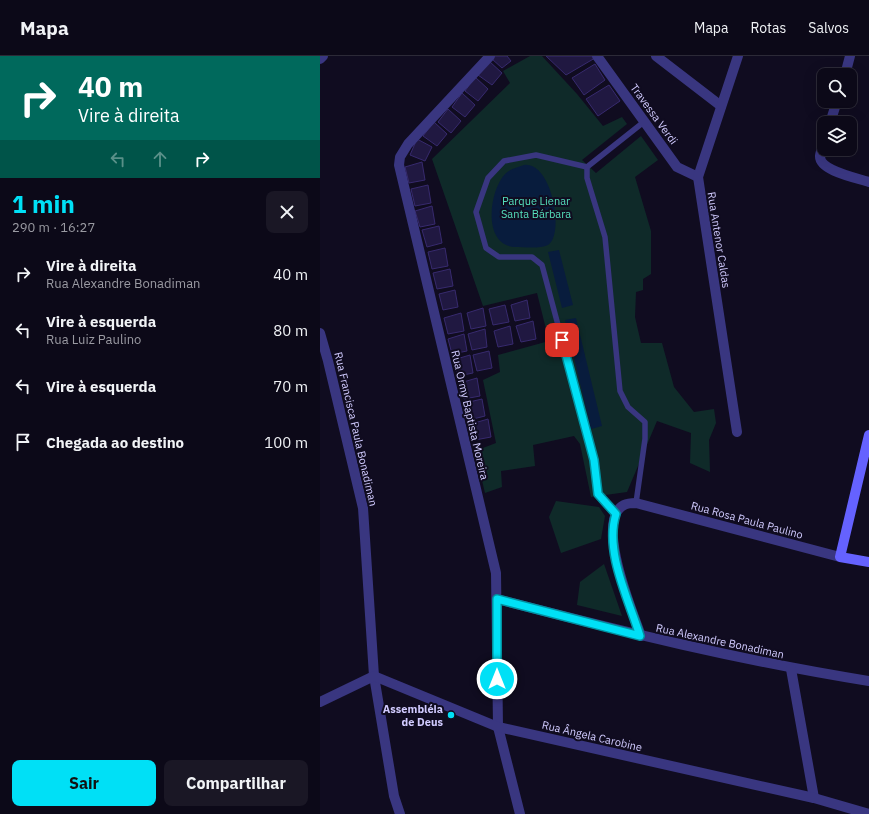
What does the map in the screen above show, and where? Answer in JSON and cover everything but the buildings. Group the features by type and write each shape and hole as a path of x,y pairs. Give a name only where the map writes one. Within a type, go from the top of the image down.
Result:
{"street":[{"path":"320,59 323,56"},
{"name":"Rua Ormy Baptista Moreira","path":"490,56 408,144 400,158 399,165 496,573 498,726 520,814"},
{"name":"Travessa Verdi","path":"597,56 677,167 698,177"},
{"path":"656,56 721,106"},
{"name":"Rua Antenor Caldas","path":"737,432 698,177 738,56"},
{"path":"847,68 850,56"},
{"path":"820,156 822,164 829,169 869,182"},
{"name":"Rua Francisca Paula Bonadiman","path":"320,333 363,508 374,676 394,796 400,814"},
{"path":"840,557 869,435"},
{"path":"858,478 869,465"},
{"path":"636,503 625,504 618,511 612,532 615,559 640,636"},
{"name":"Rua Rosa Paula Paulino","path":"636,503 840,557 869,562"},
{"name":"Rua Alexandre Bonadiman","path":"497,599 640,636 791,669 869,681"},
{"path":"791,669 814,798"},
{"path":"320,702 374,676"},
{"name":"Rua Ângela Carobine","path":"374,676 498,726 814,798 869,814"}],"lane":[{"path":"587,167 645,121"},
{"path":"587,167 536,155 504,162 488,178 476,212 486,248 499,257 532,257 542,265 594,460 598,494 618,511"},
{"path":"587,167 587,178 605,237 620,391 628,407 645,422 645,439 636,503"}],"green space":[{"name":"Parque Lienar Santa Bárbara","path":"530,56 542,56 577,94 603,126 622,117 627,124 582,160 596,173 641,136 658,160 635,177 651,231 651,274 643,279 643,290 636,292 635,317 641,343 662,343 674,387 694,412 714,409 716,423 709,440 710,472 690,463 691,433 657,421 627,492 591,497 580,444 574,436 533,445 535,466 501,471 502,487 485,493 475,451 496,443 483,380 500,372 498,355 549,341 537,293 483,306 432,159 510,83 503,71"},
{"path":"556,501 599,507 605,516 601,539 561,553 549,517"},
{"path":"604,564 622,616 577,605 580,582"}],"water":[{"path":"524,165 534,167 542,174 553,200 555,228 553,239 548,245 545,246 515,247 504,244 497,237 493,228 492,204 499,182 507,172"},
{"path":"559,250 573,305 562,308 548,252"},
{"path":"576,318 602,426 591,429 565,320"}],"place":[{"name":"Assembléia de Deus","path":"451,715"}],"route":[{"path":"497,679 497,599 640,636 615,559 612,532 616,514 598,494 594,460 562,340"}]}
